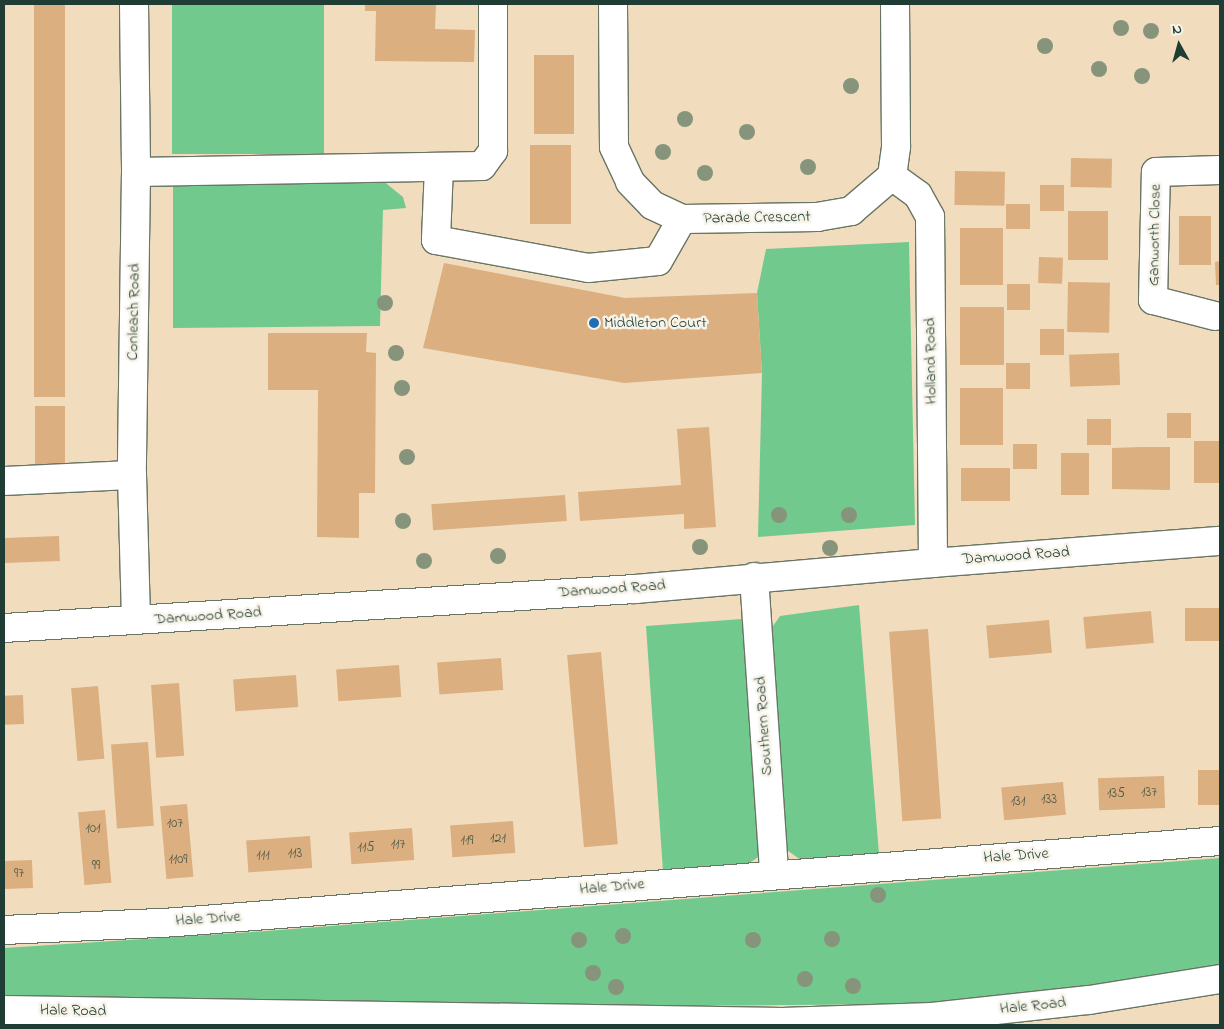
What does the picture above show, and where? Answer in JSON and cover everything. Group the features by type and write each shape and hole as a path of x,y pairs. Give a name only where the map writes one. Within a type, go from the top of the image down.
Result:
{"street":[{"name":"Conleach Road","path":"134,4 136,172 132,475 136,620"},
{"path":"136,172 482,166 493,151 494,4"},
{"name":"Parade Crescent","path":"613,4 614,148 630,182 652,205 682,219 817,217 851,210 892,176"},
{"path":"892,176 896,146 895,4"},
{"path":"439,167 436,240 588,268 658,261 682,219"},
{"name":"Ganworth Close","path":"1215,316 1153,300 1156,172 1220,170"},
{"name":"Holland Road","path":"892,176 918,195 930,218 933,562"},
{"path":"4,481 132,475"},
{"name":"Damwood Road","path":"4,628 634,589 933,562 1220,541"},
{"name":"Southern Road","path":"754,577 774,874"},
{"name":"Hale Drive","path":"4,930 177,922 774,874 1220,841"},
{"name":"Hale Road","path":"4,1010 782,1022 932,1016 1089,1000 1220,979"}],"green space":[{"path":"172,4 324,4 324,154 172,154"},
{"path":"382,180 403,197 406,208 383,210 380,326 173,328 173,186"},
{"path":"909,242 915,525 758,537 762,373 757,293 766,249"},
{"path":"859,605 879,854 802,861 787,850 771,629 780,616"},
{"path":"742,619 763,854 746,865 663,871 646,626"},
{"path":"1220,858 1220,965 1078,990 914,1004 466,1008 4,999 4,948 266,931"}],"building":[{"path":"34,4 65,4 65,397 34,397"},
{"path":"365,4 436,4 435,29 475,30 474,62 375,61 376,11 365,11"},
{"path":"534,55 574,55 574,134 534,134"},
{"path":"530,145 571,145 571,224 530,224"},
{"path":"1071,158 1112,159 1111,188 1070,187"},
{"path":"955,171 1005,172 1004,206 954,205"},
{"path":"1040,185 1064,185 1064,211 1040,211"},
{"path":"1006,204 1030,204 1030,229 1006,229"},
{"path":"1068,211 1108,211 1108,260 1068,260"},
{"path":"1179,216 1211,216 1211,265 1179,265"},
{"path":"960,228 1003,228 1003,285 960,285"},
{"path":"1039,257 1063,258 1062,284 1038,283"},
{"path":"1220,261 1220,285 1216,285 1215,262"},
{"name":"Middleton Court","path":"444,263 625,298 757,293 762,373 624,383 423,348"},
{"path":"1068,282 1110,283 1109,333 1067,332"},
{"path":"1007,284 1030,284 1030,310 1007,310"},
{"path":"960,307 1004,307 1004,365 960,365"},
{"path":"1040,329 1064,329 1064,355 1040,355"},
{"path":"268,333 367,333 366,352 376,353 375,493 359,493 359,538 317,537 318,390 268,390"},
{"path":"1119,353 1120,385 1070,387 1069,355"},
{"path":"1006,363 1030,363 1030,389 1006,389"},
{"path":"960,388 1003,388 1003,445 960,445"},
{"path":"35,406 65,406 65,467 35,467"},
{"path":"1167,413 1191,413 1191,438 1167,438"},
{"path":"1087,419 1111,419 1111,445 1087,445"},
{"path":"709,427 716,527 684,529 684,514 580,521 578,492 681,485 677,429"},
{"path":"1194,441 1220,441 1220,483 1194,483"},
{"path":"1013,444 1037,444 1037,469 1013,469"},
{"path":"1170,447 1170,490 1112,489 1112,448"},
{"path":"1061,453 1089,453 1089,495 1061,495"},
{"path":"961,468 1010,468 1010,501 961,501"},
{"path":"565,495 567,521 433,530 431,504"},
{"path":"59,536 60,561 5,563 4,538"},
{"path":"1185,608 1220,608 1220,641 1185,641"},
{"path":"1151,611 1154,643 1086,649 1083,617"},
{"path":"1049,620 1052,653 989,658 986,625"},
{"path":"928,629 941,819 902,821 889,632"},
{"path":"601,652 618,844 584,847 567,655"},
{"path":"501,658 503,690 439,694 437,662"},
{"path":"399,665 401,697 338,701 336,669"},
{"path":"296,675 298,707 235,711 233,679"},
{"path":"179,683 184,756 156,758 151,685"},
{"path":"98,686 104,759 77,761 71,688"},
{"path":"23,695 24,724 5,725 4,696"},
{"path":"148,742 154,826 117,828 111,745"},
{"path":"1198,770 1220,770 1220,805 1198,805"},
{"path":"1164,776 1165,808 1099,810 1098,778"},
{"path":"1063,782 1066,815 1004,820 1001,787"},
{"path":"187,804 193,877 166,879 160,806"},
{"path":"105,810 111,883 84,885 78,812"},
{"path":"513,821 515,853 452,857 450,825"},
{"path":"412,828 414,860 351,864 349,832"},
{"path":"310,836 312,868 248,872 246,840"},
{"path":"32,860 33,888 5,889 4,861"}],"place":[{"name":"Middleton Court","path":"594,323"}]}
